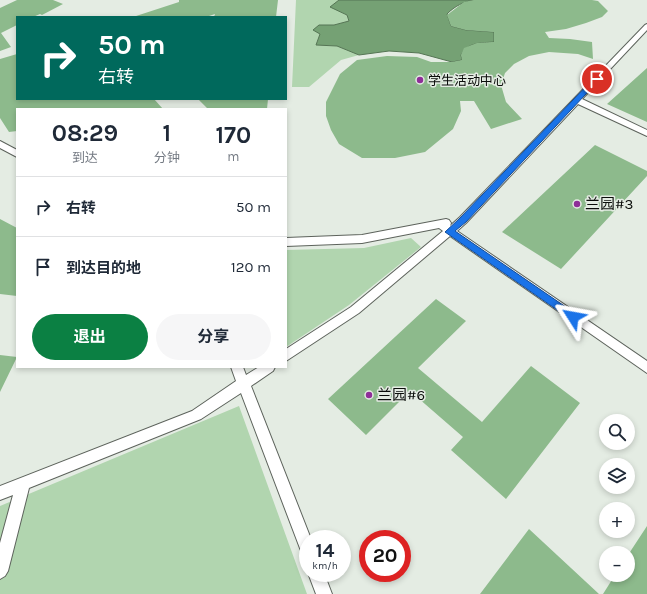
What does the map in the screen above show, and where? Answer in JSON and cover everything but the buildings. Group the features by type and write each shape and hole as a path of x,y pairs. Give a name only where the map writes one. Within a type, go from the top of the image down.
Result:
{"lane":[{"path":"287,242 362,239 445,228 463,220 647,26"},
{"path":"577,100 647,133"},
{"path":"0,144 16,153"},
{"path":"287,355 355,310 445,228"},
{"path":"445,228 647,368"},
{"path":"237,368 300,530"},
{"path":"0,493 196,415 268,368"},
{"path":"0,571 23,484"},
{"path":"319,582 324,594"}],"shaded area":[{"path":"296,0 339,0 331,7 347,15 349,21 334,25 318,25 320,34 316,45 337,46 359,55 341,60 309,87 292,87"},
{"path":"339,0 474,0 459,5 447,14 451,26 466,30 494,32 494,42 471,45 461,55 462,60 452,62 419,53 389,51 359,55 337,46 316,45 320,34 313,30 319,25 334,25 349,21 347,15 330,7"},
{"path":"411,238 421,247 349,305 287,346 287,250 364,248"},
{"path":"239,406 299,572 299,582 303,582 307,594 0,594 0,506"}],"place":[{"name":"学生活动中心","path":"420,80"},
{"name":"兰园#3","path":"577,204"},
{"name":"兰园#6","path":"369,395"}],"route":[{"path":"573,317 449,232 463,220 597,79"}]}
